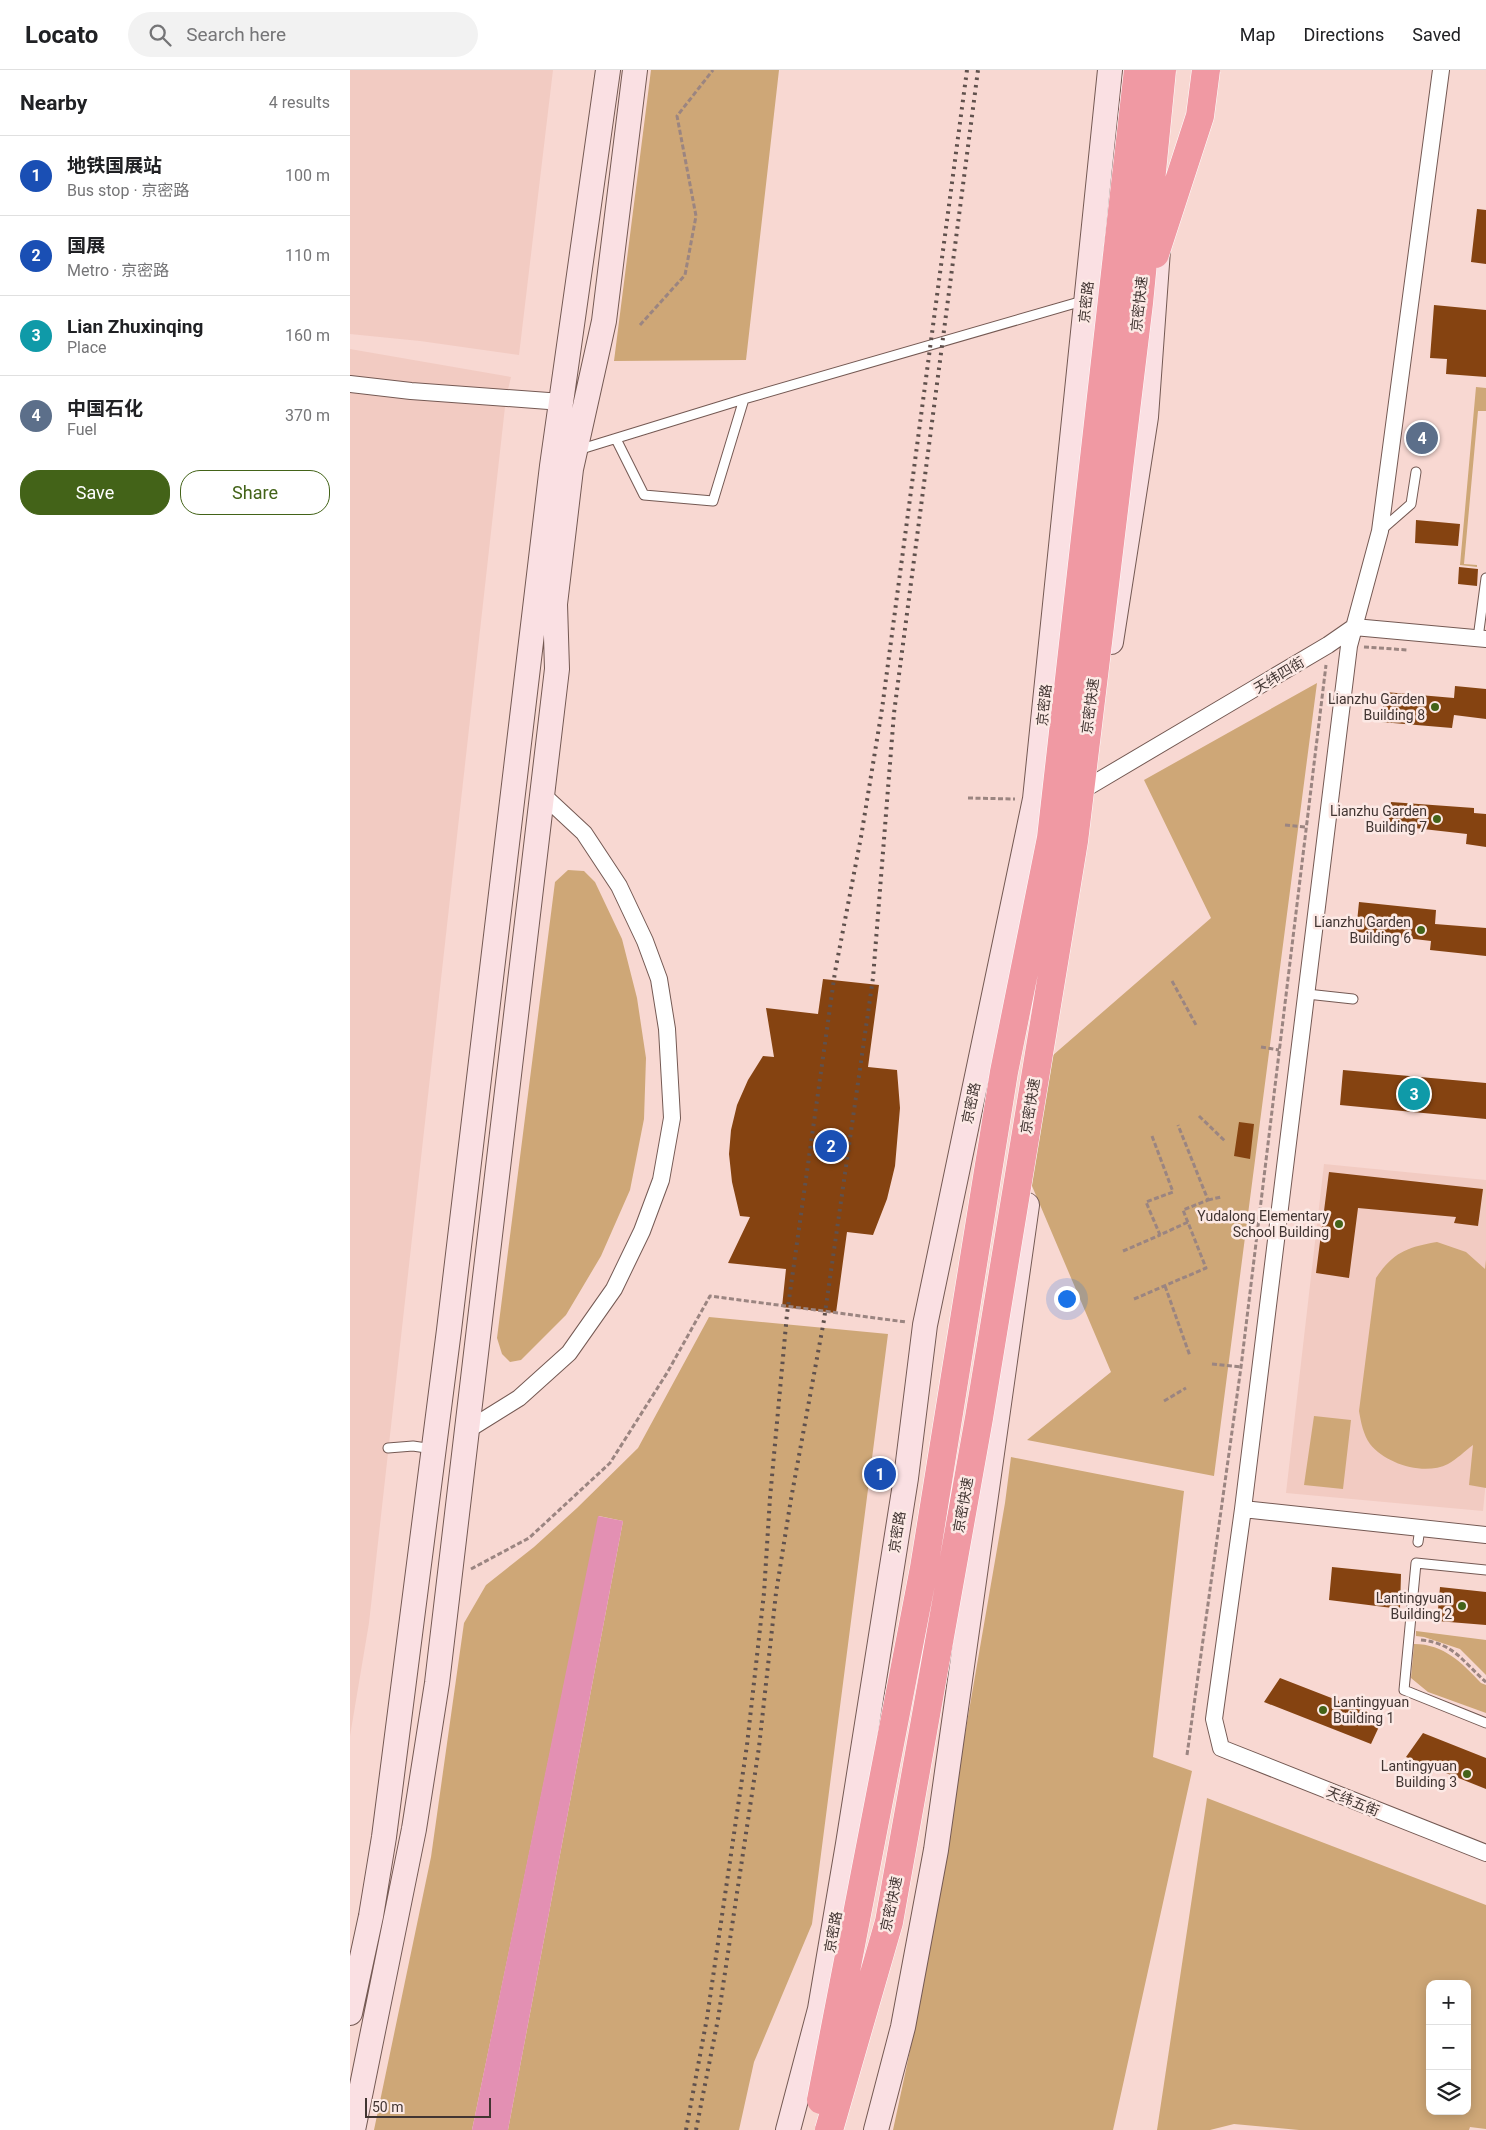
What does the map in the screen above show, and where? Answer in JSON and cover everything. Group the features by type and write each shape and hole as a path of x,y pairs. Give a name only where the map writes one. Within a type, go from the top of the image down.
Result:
{"highway":[{"name":"京密快速","path":"810,2130 822,2097 924,1568 1004,1072 1051,838 1138,70"},
{"name":"京密快速","path":"829,2130 888,1922 979,1418 1074,841 1140,303 1162,70"},
{"path":"1140,303 1200,116 1206,70"}],"main road":[{"path":"350,2013 371,1916 384,1837 434,1449 551,476 608,70"},
{"path":"354,2130 414,1829 437,1683 557,669 555,604 574,452 604,321 635,70"},
{"name":"京密路","path":"788,2130 820,2009 845,1863 906,1478 925,1325 1034,799 1110,70"},
{"path":"876,2130 903,2027 936,1850 1088,787 1146,417 1171,70"}],"street":[{"path":"1441,70 1380,531 1349,646 1243,1509 1419,1535 1486,1535"},
{"path":"350,384 412,391 562,402"},
{"path":"1354,628 1482,638"},
{"name":"天纬四街","path":"1088,787 1354,628"},
{"path":"466,1431 519,1398 569,1353 614,1289 642,1231 661,1180 672,1118 667,1029 659,980 645,941 619,886 584,833 541,793"},
{"name":"天纬五街","path":"1243,1509 1214,1720 1221,1748 1486,1853"}],"lane":[{"path":"574,452 744,399 1086,300"},
{"path":"616,439 644,495 713,501 744,399"},
{"path":"1380,531 1411,504 1416,472"},
{"path":"1482,638 1486,578"},
{"path":"1307,994 1353,999"},
{"path":"388,1448 413,1446 434,1449"},
{"path":"1486,1570 1416,1563 1404,1690 1486,1723"}],"path":[{"path":"640,325 684,275 696,216 677,116 713,70"},
{"path":"1187,1755 1241,1367 1304,827 1328,645"},
{"path":"1285,825 1304,827"},
{"path":"1172,981 1196,1024"},
{"path":"1261,1047 1279,1050"},
{"path":"1199,1116 1226,1142"},
{"path":"1178,1125 1208,1200"},
{"path":"1152,1136 1174,1192 1146,1202 1160,1235"},
{"path":"1134,1299 1206,1268 1183,1210 1221,1196"},
{"path":"1123,1252 1188,1222"},
{"path":"1165,1286 1190,1356"},
{"path":"463,1572 529,1538 610,1463 667,1372 710,1296 925,1325"},
{"path":"1212,1364 1241,1367"},
{"path":"1164,1401 1186,1388"},
{"path":"1408,1640 1425,1641 1443,1646 1458,1654 1486,1682"}],"shaded area":[{"path":"350,70 553,70 519,355 420,341 350,334"},
{"path":"651,70 779,70 746,360 614,361"},
{"path":"350,349 511,377 506,398 369,1623 350,1736"},
{"path":"1476,387 1486,388 1486,411 1478,411 1464,564 1477,565 1477,567 1460,565"},
{"path":"1317,683 1214,1476 1027,1440 1111,1372 1018,1153 1029,1076 1211,918 1144,780"},
{"path":"568,870 584,871 595,882 622,939 637,998 646,1058 644,1119 630,1190 601,1256 566,1315 521,1360 510,1362 502,1354 497,1338 555,882"},
{"path":"1324,1164 1486,1180 1486,1480 1483,1511 1286,1493"},
{"path":"1437,1242 1466,1252 1485,1269 1486,1260 1486,1488 1469,1485 1473,1445 1448,1464 1428,1469 1406,1466 1386,1457 1370,1444 1364,1432 1359,1411 1376,1278 1389,1262 1402,1252"},
{"path":"709,1317 888,1334 812,1924 754,2062 739,2130 508,2130 623,1521 599,1516 472,2130 374,2130 431,1857 464,1623 486,1585 534,1547 638,1448"},
{"path":"1314,1416 1351,1420 1343,1489 1304,1485"},
{"path":"1011,1457 1184,1491 1153,1757 1192,1771 1113,2130 893,2130 911,2046 1005,1503"},
{"path":"598,1516 623,1521 508,2130 472,2130"},
{"path":"1416,1631 1486,1640 1486,1675 1460,1649 1416,1636"},
{"path":"1414,1644 1434,1647 1452,1656 1481,1683 1486,1685 1486,1713 1428,1692 1411,1678"},
{"path":"1207,1798 1486,1905 1486,2129 1470,2127 1469,2130 1299,2130 1234,2124 1210,2130 1157,2130"}],"building":[{"path":"1477,209 1486,210 1486,264 1471,262"},
{"path":"1434,305 1486,310 1486,377 1446,374 1447,359 1430,358"},
{"path":"1416,520 1460,524 1458,546 1415,543"},
{"path":"1459,567 1478,569 1477,586 1458,584"},
{"name":"Lianzhu Garden Building 8","path":"1455,686 1486,689 1486,719 1454,715 1452,728 1381,722 1385,692 1454,698"},
{"name":"Lianzhu Garden Building 7","path":"1391,802 1474,808 1474,813 1486,814 1486,847 1466,844 1467,834 1388,825"},
{"name":"Lianzhu Garden Building 6","path":"1359,902 1436,910 1435,924 1486,928 1486,956 1430,950 1431,941 1356,932"},
{"path":"823,979 879,985 868,1067 897,1070 900,1108 895,1166 887,1199 873,1235 847,1232 836,1313 782,1307 786,1269 728,1263 750,1217 740,1216 732,1182 729,1154 731,1130 737,1105 748,1080 763,1056 774,1057 766,1008 818,1014"},
{"path":"1343,1070 1486,1083 1486,1119 1340,1105"},
{"path":"1239,1122 1254,1124 1250,1159 1234,1156"},
{"name":"Yudalong Elementary School Building","path":"1329,1172 1483,1189 1478,1226 1454,1223 1456,1217 1358,1208 1349,1278 1316,1273"},
{"path":"1332,1567 1401,1574 1400,1609 1329,1600"},
{"name":"Lantingyuan Building 2","path":"1440,1587 1486,1592 1486,1625 1437,1621"},
{"name":"Lantingyuan Building 1","path":"1280,1678 1383,1718 1371,1744 1264,1702"},
{"name":"Lantingyuan Building 3","path":"1423,1733 1486,1758 1486,1789 1406,1757"}],"railway":[{"path":"686,2130 707,2018 747,1745 764,1593 770,1498 787,1314 835,972 861,837 882,709 967,70"},
{"path":"696,2130 718,2019 759,1747 776,1593 791,1499 824,1320 873,978 894,713 978,70"}],"place":[{"name":"中国石化","path":"1422,438"},
{"name":"Lianzhu Garden Building 8","path":"1435,707"},
{"name":"Lianzhu Garden Building 7","path":"1437,819"},
{"name":"Lianzhu Garden Building 6","path":"1421,930"},
{"name":"Lian Zhuxinqing","path":"1414,1094"},
{"name":"国展","path":"831,1146"},
{"name":"Yudalong Elementary School Building","path":"1339,1224"},
{"name":"地铁国展站","path":"880,1474"},
{"name":"Lantingyuan Building 2","path":"1462,1606"},
{"name":"Lantingyuan Building 1","path":"1323,1710"},
{"name":"Lantingyuan Building 3","path":"1467,1774"}]}
